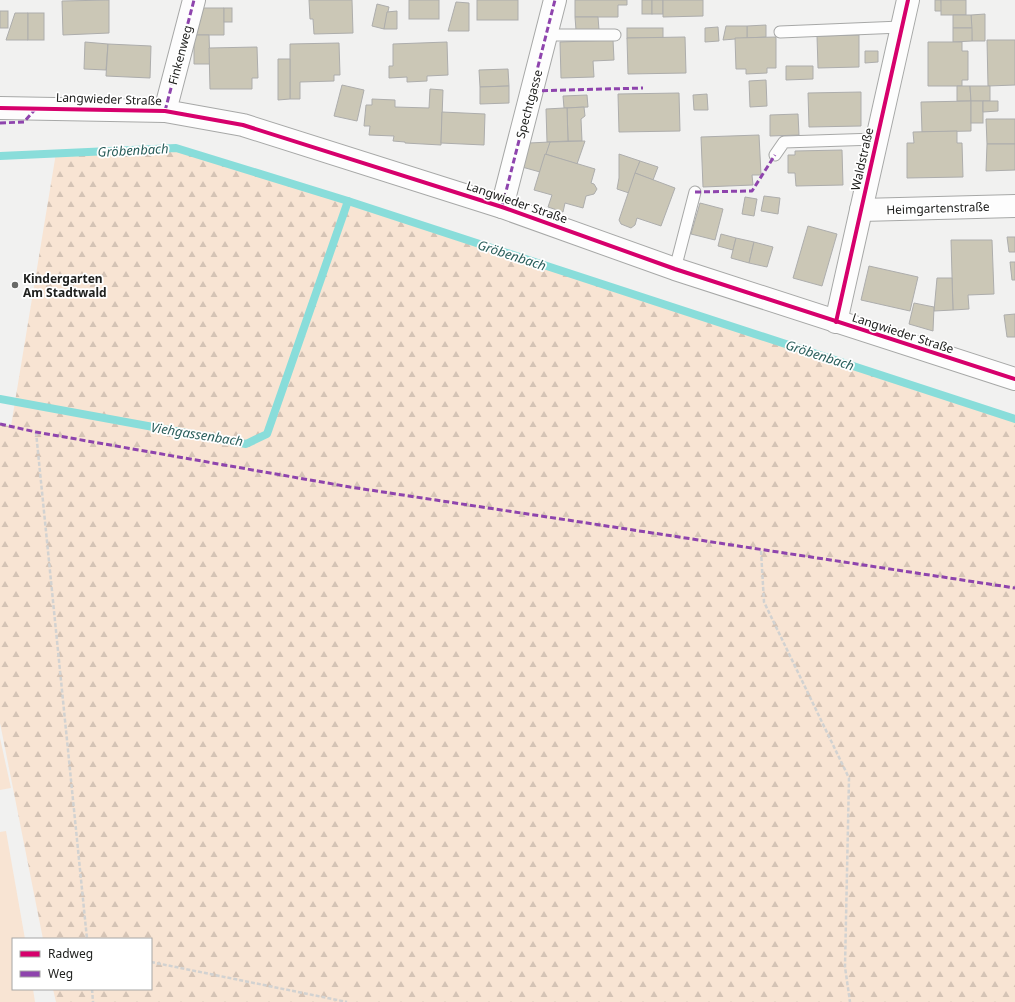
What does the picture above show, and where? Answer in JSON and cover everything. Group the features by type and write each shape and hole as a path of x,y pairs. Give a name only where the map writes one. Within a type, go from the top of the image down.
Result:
{"street":[{"name":"Finkenweg","path":"165,111 194,0"},
{"name":"Spechtgasse","path":"502,207 555,0"},
{"name":"Waldstraße","path":"836,322 908,0"},
{"name":"Langwieder Straße","path":"0,108 165,111 244,125 502,207 675,269 1015,379"},
{"name":"Heimgartenstraße","path":"860,210 1015,206"}],"lane":[{"path":"780,32 902,27"},
{"path":"547,35 615,35"},
{"path":"775,155 784,142 876,139"},
{"path":"675,269 695,192"}],"path":[{"path":"36,432 87,938"},
{"path":"761,551 764,602 848,778 845,967 850,1002"},
{"path":"152,962 346,1002"},
{"path":"92,990 93,1002"}],"green space":[{"path":"176,148 348,201 1015,419 1015,1002 56,1002 53,990 152,990 152,938 43,938 0,723 0,425 11,426 56,153"},
{"path":"0,738 11,788 0,790"},
{"path":"6,831 25,938 12,938 12,990 33,990 35,1002 0,1002 0,832"}],"building":[{"path":"109,0 109,33 63,35 62,1"},
{"path":"309,0 352,0 353,33 314,34 313,19 310,19"},
{"path":"409,0 439,0 439,19 409,19"},
{"path":"477,0 518,0 518,20 477,20"},
{"path":"575,0 627,0 627,5 618,5 618,17 575,17"},
{"path":"642,0 652,0 652,14 642,14"},
{"path":"652,0 663,0 663,14 652,14"},
{"path":"663,0 703,0 703,16 663,17"},
{"path":"935,0 941,0 942,11 935,11"},
{"path":"941,0 966,0 966,15 941,15"},
{"path":"456,2 469,3 469,31 448,31"},
{"path":"377,4 389,7 384,29 372,26"},
{"path":"199,8 224,8 224,35 193,35"},
{"path":"224,8 232,8 232,22 224,22"},
{"path":"0,11 8,11 8,28 0,28"},
{"path":"397,11 397,29 384,29 387,12"},
{"path":"15,13 28,13 28,40 6,40"},
{"path":"28,13 44,13 44,40 28,40"},
{"path":"985,14 985,41 972,41 971,15"},
{"path":"953,15 971,15 972,28 953,28"},
{"path":"575,17 598,17 599,30 576,30"},
{"path":"766,25 766,37 747,38 747,26"},
{"path":"726,26 747,26 747,38 723,40"},
{"path":"718,27 719,41 705,42 705,28"},
{"path":"627,28 663,28 663,38 627,38"},
{"path":"953,28 972,28 972,41 953,42"},
{"path":"194,35 209,35 210,64 194,64"},
{"path":"859,35 859,67 818,68 817,36"},
{"path":"685,37 686,73 628,74 627,38"},
{"path":"776,37 776,68 767,68 767,73 746,74 746,69 736,69 735,38"},
{"path":"613,40 614,60 593,61 594,77 561,78 560,42"},
{"path":"987,40 1015,40 1015,85 988,86"},
{"path":"85,42 108,44 106,70 84,69"},
{"path":"447,42 448,75 427,76 427,81 407,82 407,77 389,78 389,66 393,66 393,44"},
{"path":"928,42 962,42 962,51 968,51 968,80 962,80 962,86 928,86"},
{"path":"339,43 340,75 334,75 334,81 300,82 300,99 290,99 290,44"},
{"path":"108,44 151,46 150,78 106,76"},
{"path":"257,47 258,78 252,78 252,89 210,89 209,48"},
{"path":"865,51 878,51 878,62 865,63"},
{"path":"278,59 290,59 290,99 278,100"},
{"path":"786,66 813,66 813,79 786,80"},
{"path":"508,69 509,86 480,87 479,70"},
{"path":"766,80 767,106 750,107 749,81"},
{"path":"342,85 364,90 357,121 334,116"},
{"path":"509,86 509,103 480,104 480,87"},
{"path":"957,86 970,86 971,101 957,101"},
{"path":"970,86 990,86 990,101 971,101"},
{"path":"430,89 443,90 441,145 405,143 393,141 394,136 369,135 370,126 364,126 366,105 372,105 372,99 395,100 395,107 429,108"},
{"path":"861,92 861,126 809,127 808,93"},
{"path":"679,93 680,131 619,132 618,94"},
{"path":"707,94 708,110 694,110 693,95"},
{"path":"587,95 588,107 564,108 563,96"},
{"path":"971,101 971,131 922,132 921,102"},
{"path":"971,101 983,101 983,123 971,123"},
{"path":"983,101 998,101 998,111 983,112"},
{"path":"584,107 585,116 581,119 582,141 568,141 567,108"},
{"path":"567,108 568,141 547,142 546,109"},
{"path":"442,112 485,114 484,145 441,143"},
{"path":"798,114 799,135 770,136 770,115"},
{"path":"986,119 1015,119 1015,144 987,144"},
{"path":"957,131 957,143 962,143 963,177 907,178 907,143 914,143 913,132"},
{"path":"759,135 761,175 752,175 753,185 703,187 701,137"},
{"path":"585,141 577,164 545,154 550,142"},
{"path":"550,142 540,172 522,167 529,143"},
{"path":"987,144 1015,144 1015,170 986,171"},
{"path":"842,150 843,185 796,186 795,173 788,173 788,155 795,155 795,151"},
{"path":"545,154 595,169 591,183 594,184 597,189 594,194 586,196 583,208 565,203 563,212 548,207 552,195 534,190"},
{"path":"619,154 640,161 629,193 617,189 619,178"},
{"path":"640,161 658,167 653,180 635,173"},
{"path":"635,173 675,188 661,226 637,218 635,225 631,228 621,224 619,220"},
{"path":"764,196 780,198 778,214 761,211"},
{"path":"745,197 757,199 754,216 742,214"},
{"path":"700,203 723,209 715,240 691,234"},
{"path":"808,226 837,234 822,286 793,278"},
{"path":"721,234 736,238 733,250 718,246"},
{"path":"1007,237 1015,237 1015,252 1009,252"},
{"path":"736,238 754,242 749,263 731,258"},
{"path":"951,240 992,240 994,294 968,295 969,309 953,310"},
{"path":"754,242 773,247 767,267 749,263"},
{"path":"1010,262 1015,262 1015,280 1012,280"},
{"path":"869,266 918,277 910,311 861,300"},
{"path":"937,278 952,278 953,310 934,311"},
{"path":"914,303 934,307 933,331 909,324"},
{"path":"1015,314 1015,337 1007,337 1004,315"}],"waterway":[{"name":"Gröbenbach","path":"0,156 176,148 348,201 1015,419"},
{"name":"Viehgassenbach","path":"0,399 246,444 267,434 348,201"}],"marked path":[{"path":"165,111 194,0"},
{"path":"502,207 555,0"},
{"path":"533,91 643,88"},
{"path":"0,123 24,122 37,107"},
{"path":"695,192 752,191 775,155"},
{"path":"0,424 36,432 350,487 1015,588"}],"cycle path":[{"path":"836,322 908,0"},
{"path":"0,108 165,111 243,125 502,207 675,269 1015,379"}],"place":[{"name":"Kindergarten Am Stadtwald","path":"15,285"}]}
